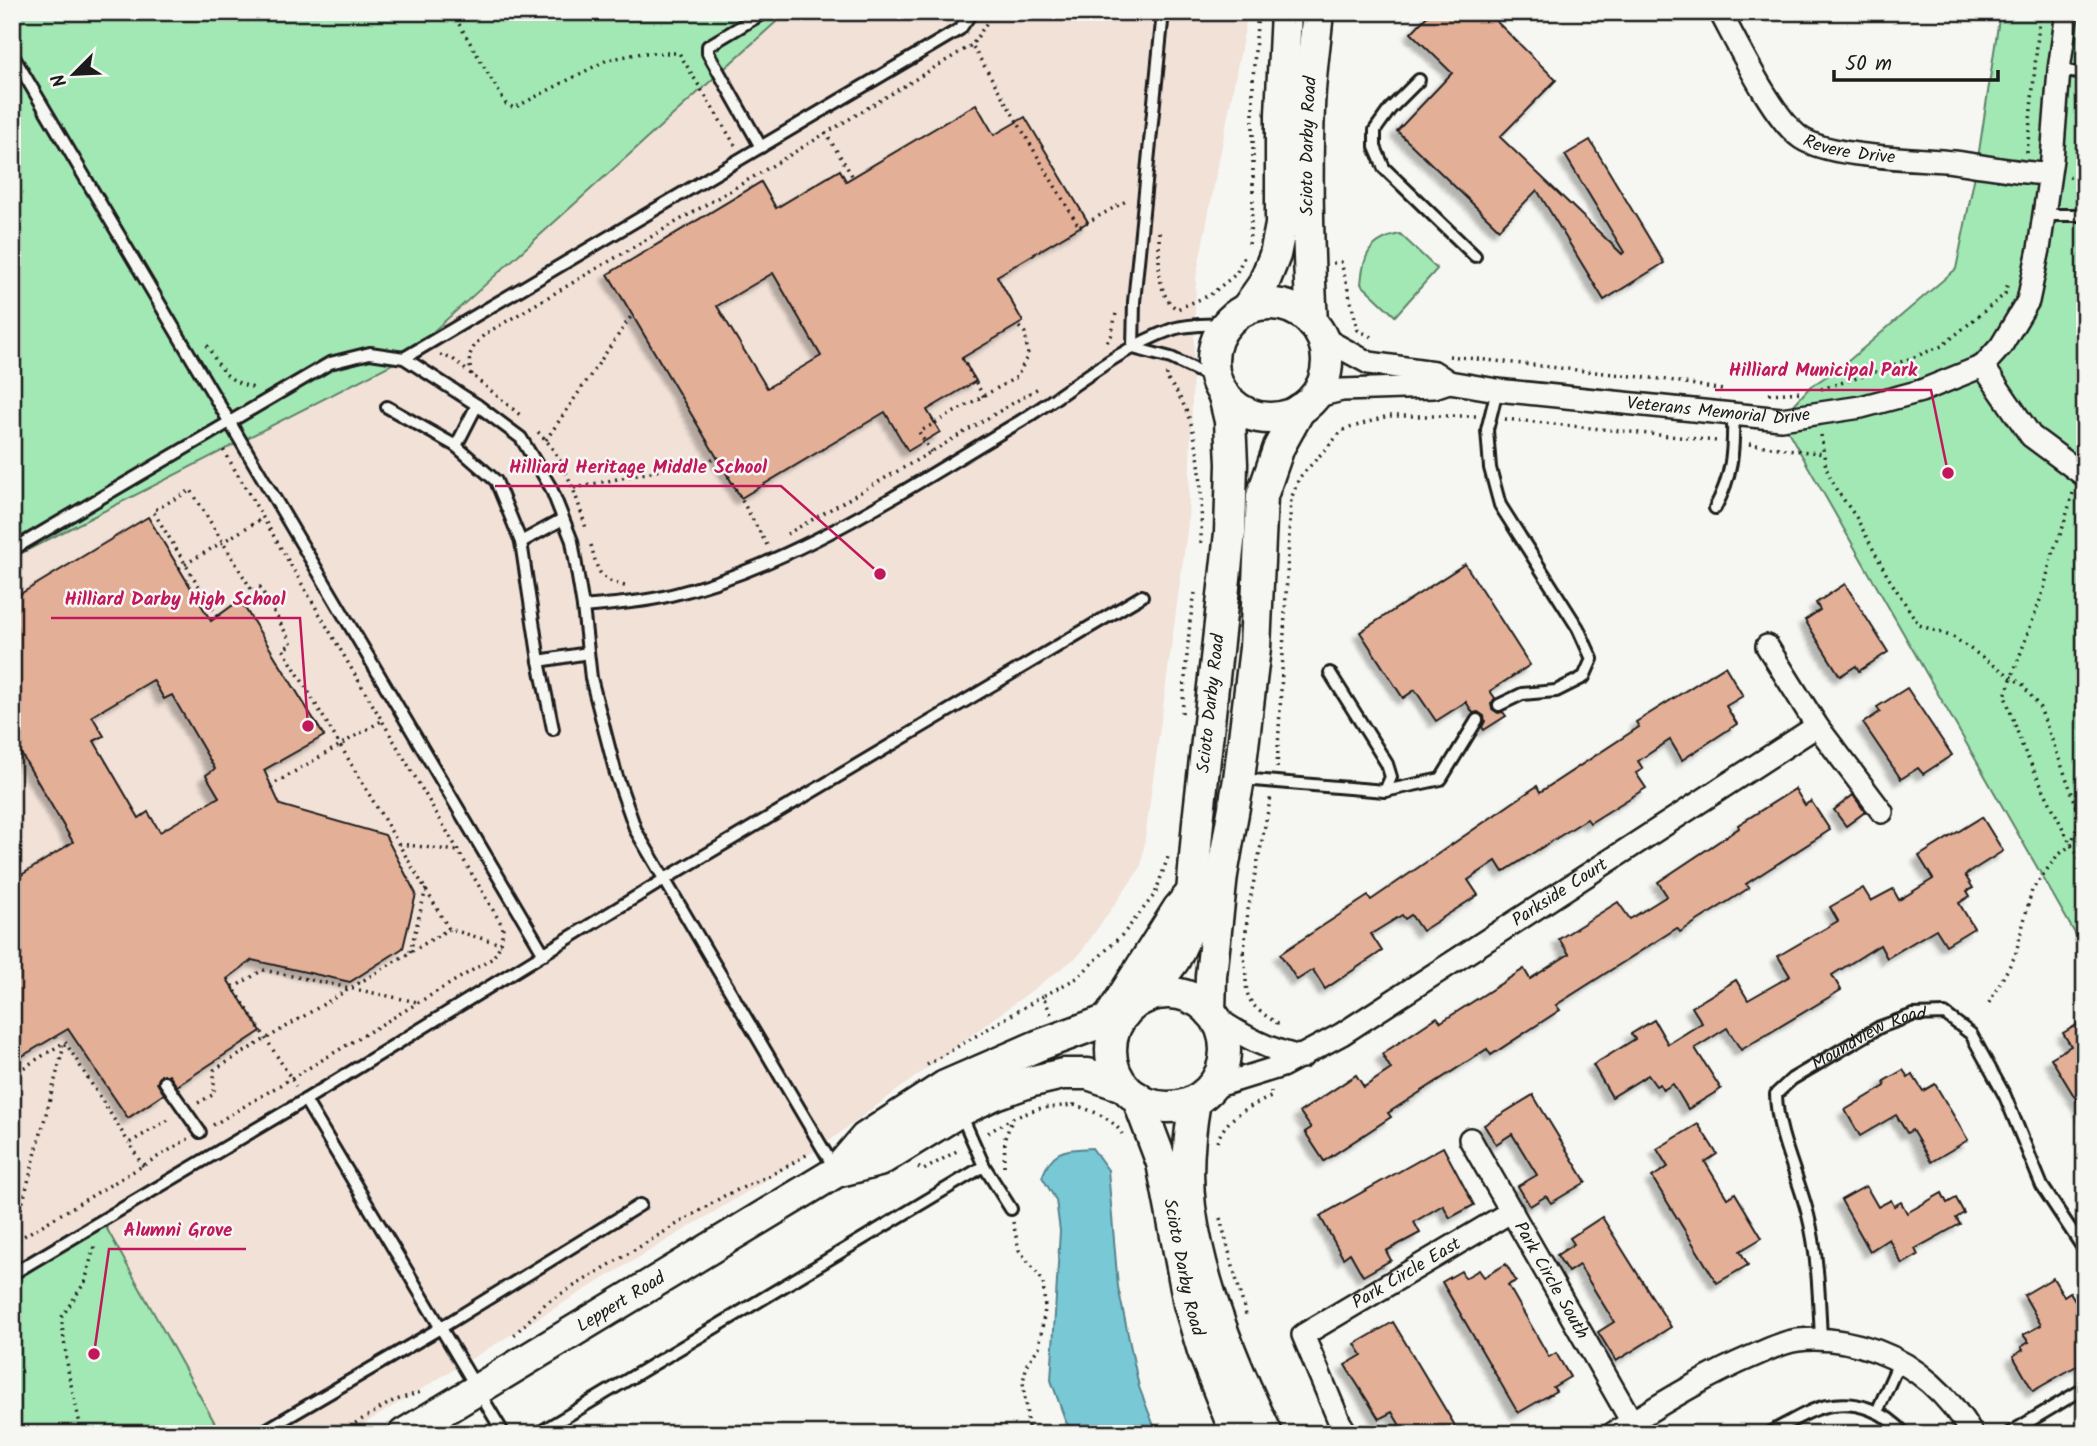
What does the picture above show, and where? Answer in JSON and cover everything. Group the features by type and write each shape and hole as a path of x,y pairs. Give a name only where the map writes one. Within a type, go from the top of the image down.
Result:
{"main road":[{"name":"Scioto Darby Road","path":"1236,316 1263,285 1275,255 1281,225 1281,114 1286,12"},
{"name":"Scioto Darby Road","path":"1317,330 1307,234 1307,174 1309,105 1318,12"},
{"path":"1259,304 1279,304 1297,310 1317,330 1327,356 1326,374 1319,391 1291,415 1273,418 1255,416 1238,408 1220,387 1213,359 1216,340 1236,316 1259,304"},
{"name":"Scioto Darby Road","path":"1126,1010 1175,959 1194,918 1192,893 1230,533 1230,421 1220,387"},
{"name":"Scioto Darby Road","path":"1213,1015 1211,976 1222,875 1239,779 1255,648 1262,496 1279,447 1307,403"},
{"path":"1126,1010 1166,993 1185,995 1203,1004 1213,1015 1224,1036 1226,1056 1220,1075 1203,1094 1178,1107 1160,1107 1130,1092 1117,1076 1111,1058 1112,1040 1126,1010 1178,909 1192,893"},
{"name":"Leppert Road","path":"836,1172 865,1139 945,1086 1126,1010"},
{"name":"Leppert Road","path":"404,1434 836,1172 879,1161 960,1111 995,1094 1063,1074 1088,1074 1130,1092"},
{"name":"Scioto Darby Road","path":"1130,1092 1162,1163 1189,1304 1199,1339 1236,1434"},
{"name":"Scioto Darby Road","path":"1203,1094 1189,1154 1190,1206 1202,1266 1225,1338 1267,1434"}],"street":[{"name":"Revere Drive","path":"1720,12 1797,143 1858,154 1977,164 2025,173 2049,174"},
{"name":"Veterans Memorial Drive","path":"1317,330 1369,363 1434,372 1449,382 1497,390 1780,419 1861,407 1921,391 1983,366 2001,346 2028,302 2044,215 2067,12"},
{"path":"1983,366 2031,436 2082,475"},
{"name":"Veterans Memorial Drive","path":"1307,403 1342,390 1434,387 1449,382"},
{"path":"1767,646 1817,726 1882,812"},
{"name":"Parkside Court","path":"1203,1094 1282,1066 1342,1034 1817,726"},
{"path":"1213,1015 1261,1045 1284,1054 1302,1056"},
{"name":"Park Circle South","path":"1470,1139 1632,1422"},
{"name":"Park Circle East","path":"1347,1434 1303,1335 1512,1211"},
{"path":"1612,1434 1717,1371 1776,1346 1797,1340 1821,1339 1839,1340 1900,1360 1940,1392 1972,1434"}],"lane":[{"path":"761,147 708,53 708,46 765,12"},
{"path":"404,358 960,29 972,12"},
{"path":"1133,348 1134,302 1163,12"},
{"path":"12,54 544,954"},
{"path":"2059,70 2085,74"},
{"path":"1419,80 1390,109 1375,130 1375,147 1384,168 1475,256"},
{"path":"2044,215 2080,215"},
{"path":"583,607 662,597 754,568 825,535 876,506 1053,401 1095,370 1133,348 1175,328 1236,316"},
{"path":"1133,348 1171,358 1220,387"},
{"path":"12,550 231,423 300,379 330,363 370,353 404,358 477,405 521,438 551,488 572,541 591,678 616,774 636,831 836,1172"},
{"path":"1497,390 1487,430 1490,468 1500,505 1578,628 1592,659 1584,677 1556,691 1522,694 1499,705"},
{"path":"456,446 477,405"},
{"path":"387,407 456,446 496,481 521,542 539,661 553,729"},
{"path":"1715,508 1727,486 1734,443 1733,416"},
{"path":"521,542 563,519"},
{"path":"12,1274 305,1100 665,879 1142,596"},
{"path":"539,661 588,653"},
{"path":"1330,673 1387,764 1391,777 1385,791"},
{"path":"1239,779 1385,791 1441,779 1477,720"},
{"name":"Moundview Road","path":"1821,1339 1819,1292 1809,1217 1780,1132 1776,1094 1792,1079 1880,1027 1913,1015 1945,1014 1971,1034 2005,1096 2042,1186 2085,1251"},
{"path":"165,1082 200,1132"},
{"path":"305,1100 480,1389 504,1434"},
{"path":"960,1111 984,1166 1011,1209"},
{"path":"537,1434 984,1166"},
{"path":"259,1434 442,1327 640,1205"},
{"path":"1877,1412 1900,1360"},
{"path":"2008,1434 2085,1388"},
{"path":"1767,1434 1825,1406 1859,1405 1892,1419 1905,1434"}],"path":[{"path":"452,12 506,104 514,108 607,60 642,53 679,53 755,176"},
{"path":"472,377 469,364 471,348 485,334 972,45 994,12"},
{"path":"1177,309 1210,295 1236,274 1248,249 1253,201 1252,78 1258,12"},
{"path":"2025,173 2040,12"},
{"path":"972,45 1079,227 1128,200 1144,202"},
{"path":"825,132 853,177"},
{"path":"1127,211 1128,200"},
{"path":"1158,227 1161,289 1170,305 1177,309"},
{"path":"1340,262 1358,330 1380,342"},
{"path":"1760,395 1812,392 1870,374 1941,346 2005,295 2008,283"},
{"path":"1175,328 1177,309"},
{"path":"1104,346 1111,337 1116,311"},
{"path":"546,440 632,315"},
{"path":"931,452 919,432 1017,377 1028,355 1025,333 1017,325"},
{"path":"207,345 223,374 236,383 255,389"},
{"path":"421,349 453,359 528,423"},
{"path":"1445,356 1669,380 1731,391"},
{"path":"962,358 984,397"},
{"path":"1171,358 1166,378 1179,393 1195,439 1202,495 1201,548"},
{"path":"778,538 1050,381"},
{"path":"1244,952 1248,910 1277,765 1291,499 1299,478 1343,430 1388,416 1490,418 1824,454"},
{"path":"537,431 546,440 574,488 598,569 607,582 633,589"},
{"path":"1821,436 1826,468 1836,489 1856,517 1888,577 1919,625 1953,637 2023,685 2040,708 2085,828"},
{"path":"12,1243 493,958 501,944 503,927 220,446"},
{"path":"574,488 718,458 767,545"},
{"path":"2082,475 2052,554 2044,589 2005,696 2023,748 2071,845 2085,867"},
{"path":"217,616 153,511 191,490 253,592 260,587 292,644 284,649 449,929 501,944"},
{"path":"179,568 263,518"},
{"path":"1182,715 1197,586"},
{"path":"270,786 400,710"},
{"path":"1989,1003 2015,956 2032,890 2057,856 2071,845 2085,802"},
{"path":"399,844 458,851"},
{"path":"921,1070 930,1062 1077,978 1124,933 1155,894 1170,851"},
{"path":"410,954 426,889"},
{"path":"129,1143 214,1094 214,1070 449,929"},
{"path":"233,988 262,970 419,1003"},
{"path":"228,979 305,1100"},
{"path":"1042,996 1062,1037"},
{"path":"12,1075 65,1042"},
{"path":"65,1042 143,1166"},
{"path":"12,1243 65,1042"},
{"path":"1029,1434 1023,1382 1027,1364 1039,1347 1045,1309 1043,1281 1019,1250 1003,1159 1005,1138 1013,1118 1041,1108 1074,1105 1078,1074"},
{"path":"509,1340 546,1303 724,1196 821,1147"},
{"path":"1218,1208 1248,1320"},
{"path":"77,1434 79,1424 61,1318 85,1282 102,1220"},
{"path":"337,1434 393,1401 429,1389"}],"shaded area":[{"path":"12,12 1248,12 1196,278 1188,523 1141,867 1078,956 821,1147 347,1434 12,1434"}],"green space":[{"path":"12,12 787,12 404,358 12,558"},
{"path":"2000,12 2085,12 2085,951 1781,419 1809,388 1846,363 1956,269 1977,165"},
{"path":"1400,234 1437,269 1395,316 1361,284 1366,257 1370,251 1381,240"},
{"path":"102,1220 221,1434 12,1434 12,1274"}],"water":[{"path":"1092,1148 1108,1170 1118,1287 1139,1387 1157,1434 1074,1434 1066,1422 1051,1380 1060,1231 1056,1200 1042,1177 1051,1161 1061,1152"}],"building":[{"path":"1431,12 1487,12 1556,80 1500,137 1622,254 1624,252 1565,155 1590,140 1664,263 1604,300 1537,190 1499,229 1397,131 1452,73 1411,33"},
{"path":"976,104 994,135 1025,117 1088,222 997,276 1023,322 962,358 976,381 927,410 940,432 908,451 885,412 741,498 608,274 761,182 776,208 840,170 846,181","holes":["773,273 821,356 767,388 717,306"]},
{"path":"148,517 211,621 240,600 324,736 264,770 280,805 385,835 416,894 403,948 350,982 252,960 227,979 261,1031 177,1086 169,1075 161,1075 157,1083 164,1094 128,1118 68,1029 12,1062 12,881 73,842 12,738 12,599","holes":["153,680 164,699 172,695 215,769 206,775 219,797 160,832 148,812 139,818 94,741 104,736 92,716"]},
{"path":"1465,564 1530,665 1490,691 1495,698 1491,704 1492,709 1498,713 1503,712 1506,716 1484,730 1484,716 1478,712 1473,713 1466,702 1436,721 1415,690 1403,698 1360,632"},
{"path":"1845,584 1888,652 1859,671 1856,666 1840,676 1805,620 1820,610 1816,603"},
{"path":"1725,666 1743,696 1726,706 1737,724 1682,760 1670,740 1638,761 1643,769 1636,773 1646,788 1590,823 1587,819 1503,872 1496,861 1468,880 1478,895 1422,931 1411,915 1405,919 1402,915 1371,934 1382,951 1325,989 1313,970 1297,980 1280,954 1368,896 1371,900 1537,786 1540,792 1639,727 1636,722"},
{"path":"1907,688 1952,755 1923,774 1918,768 1901,779 1863,723 1880,712 1877,707"},
{"path":"1795,789 1805,805 1811,801 1830,830 1746,884 1749,888 1680,932 1677,928 1556,1005 1560,1010 1491,1055 1487,1049 1388,1113 1391,1117 1324,1161 1305,1132 1311,1128 1300,1112 1356,1075 1364,1087 1391,1069 1382,1054 1437,1017 1441,1022 1524,969 1530,979 1569,954 1559,939 1618,902 1630,919 1667,896 1658,882 1739,828 1738,825"},
{"path":"1853,795 1865,812 1846,826 1834,810"},
{"path":"1982,817 2003,851 1965,875 1973,888 1967,891 1970,896 1959,903 1974,928 1946,945 1936,929 1887,958 1880,945 1832,975 1841,990 1741,1050 1727,1028 1695,1048 1721,1089 1688,1109 1673,1084 1663,1090 1660,1084 1656,1086 1648,1075 1612,1097 1593,1065 1635,1039 1631,1034 1654,1020 1668,1044 1702,1023 1692,1007 1736,980 1748,1000 1790,976 1778,956 1838,921 1830,907 1863,888 1871,901 1893,889 1899,900 1933,879 1919,856"},
{"path":"2085,1020 2085,1114 2051,1058 2071,1046 2063,1033"},
{"path":"1903,1070 1908,1077 1912,1074 1923,1091 1935,1084 1968,1140 1931,1162 1912,1130 1907,1133 1896,1115 1860,1136 1845,1110 1885,1086 1884,1081"},
{"path":"1533,1095 1586,1182 1551,1203 1546,1196 1530,1206 1518,1186 1537,1175 1512,1134 1496,1144 1484,1125"},
{"path":"1698,1124 1717,1154 1705,1162 1727,1198 1735,1193 1762,1238 1740,1251 1748,1265 1717,1283 1652,1177 1668,1167 1657,1149"},
{"path":"1443,1147 1474,1205 1450,1218 1443,1205 1414,1222 1420,1233 1386,1251 1391,1260 1363,1276 1350,1253 1343,1258 1320,1216"},
{"path":"1866,1186 1878,1207 1891,1200 1894,1206 1901,1202 1907,1213 1942,1193 1947,1203 1956,1198 1964,1213 1956,1218 1960,1224 1915,1249 1918,1255 1902,1264 1889,1239 1870,1251 1841,1200"},
{"path":"1602,1217 1671,1327 1616,1361 1598,1332 1614,1322 1579,1265 1568,1272 1557,1255 1574,1244 1570,1238"},
{"path":"1506,1264 1516,1281 1508,1285 1549,1357 1556,1353 1570,1377 1553,1387 1556,1391 1518,1413 1442,1282 1461,1271 1465,1278 1479,1270 1484,1277"},
{"path":"2053,1278 2064,1296 2070,1292 2085,1317 2085,1361 2033,1391 2013,1356 2029,1342 2023,1335 2041,1325 2024,1295"},
{"path":"1393,1322 1460,1434 1405,1434 1392,1412 1379,1419 1345,1365 1362,1355 1355,1344"}],"place":[{"name":"Hilliard Municipal Park","path":"1948,473"},
{"name":"Hilliard Heritage Middle School","path":"880,574"},
{"name":"Hilliard Darby High School","path":"308,726"},
{"name":"Alumni Grove","path":"94,1354"}]}
